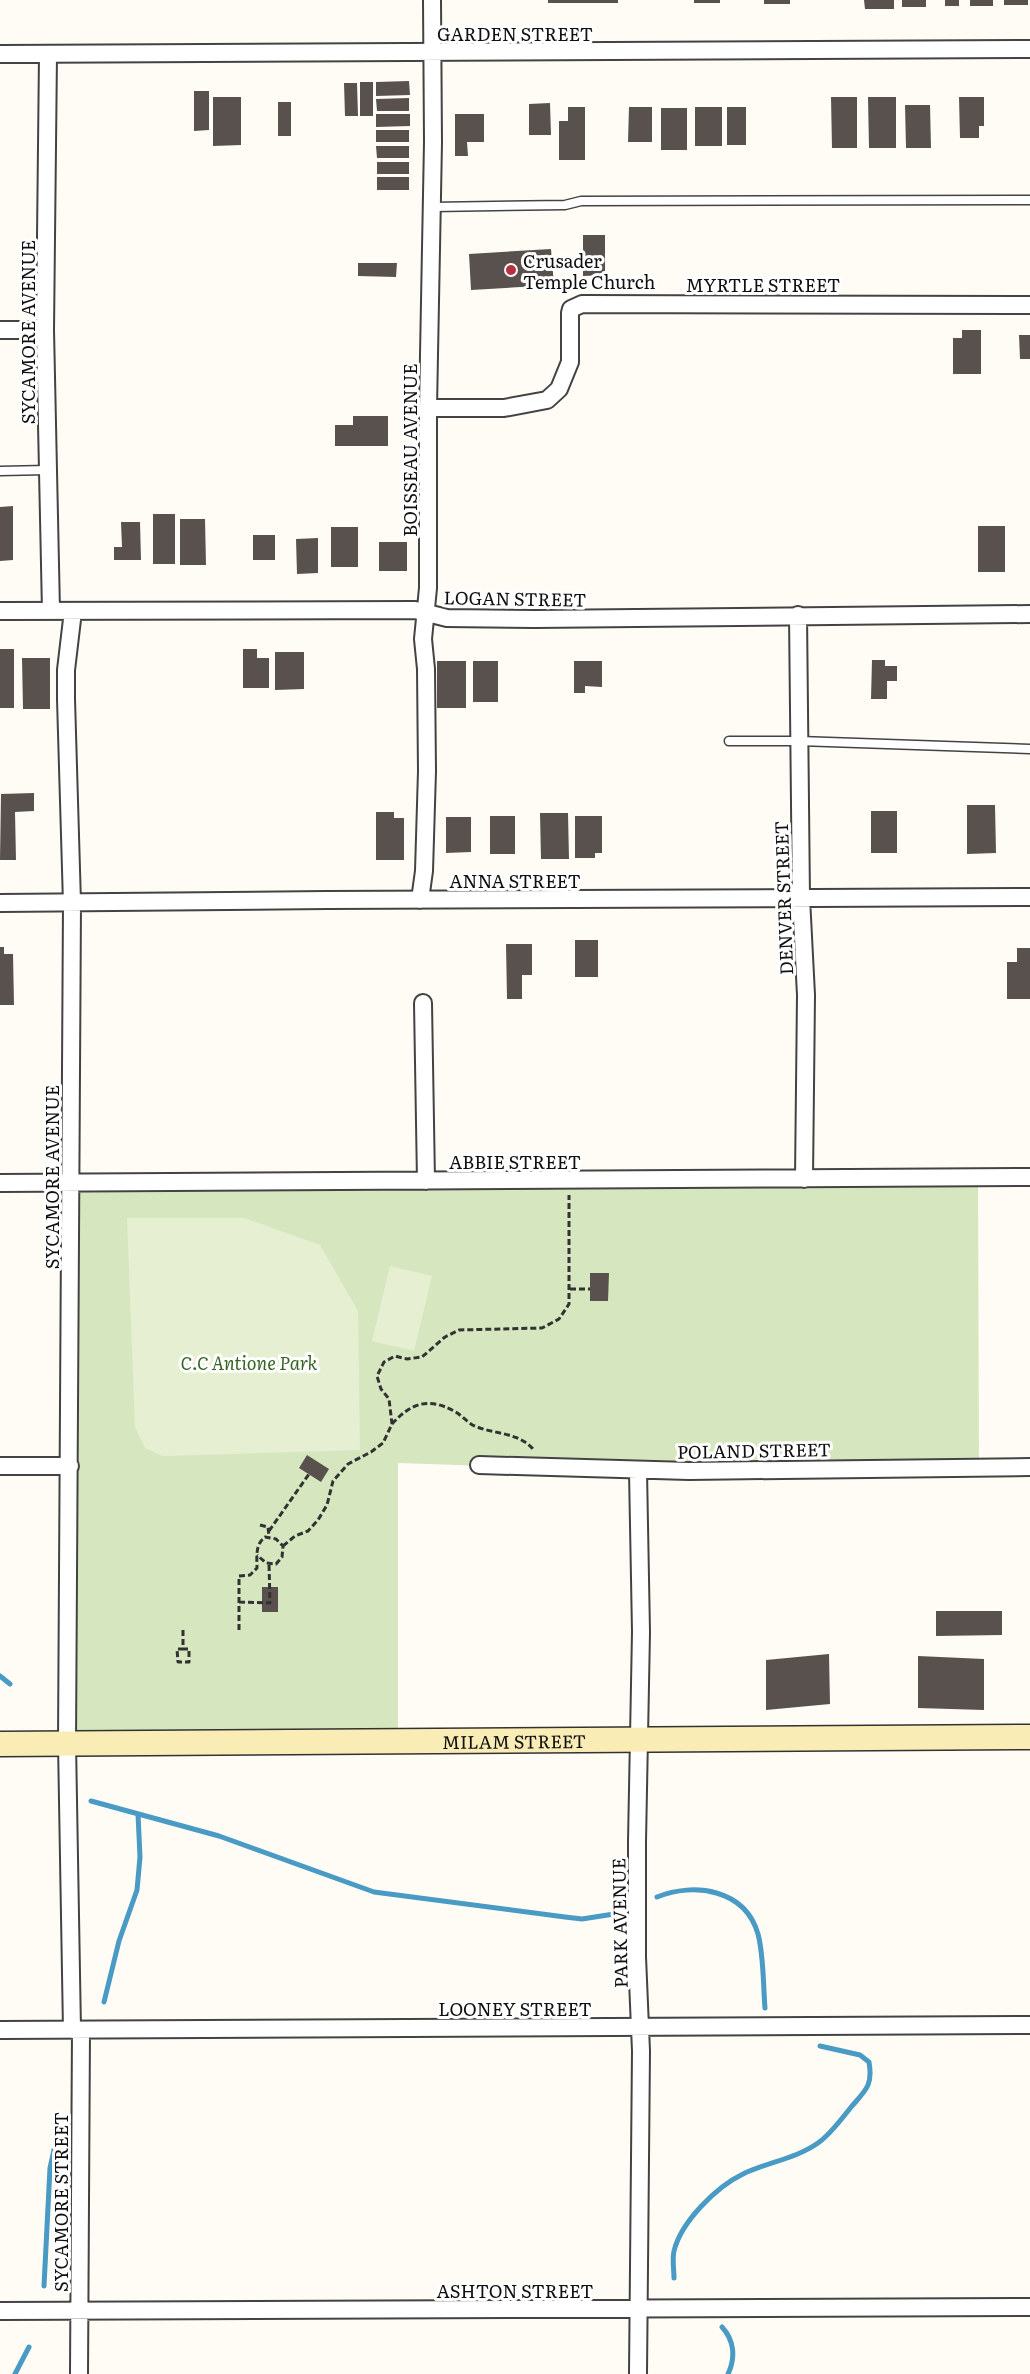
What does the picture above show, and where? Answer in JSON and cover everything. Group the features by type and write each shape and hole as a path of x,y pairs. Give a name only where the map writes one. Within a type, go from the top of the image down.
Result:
{"street":[{"name":"BOISSEAU AVENUE","path":"420,900 426,842 426,669 423,639 428,588 432,0"},
{"name":"GARDEN STREET","path":"0,54 1030,49"},
{"name":"SYCAMORE AVENUE","path":"48,54 45,330 51,611"},
{"name":"MYRTLE STREET","path":"428,408 504,408 548,400 559,389 570,362 571,309 582,304 1030,305"},
{"path":"0,330 45,330"},
{"name":"LOGAN STREET","path":"0,611 416,610 447,618 535,619 1030,614"},
{"name":"SYCAMORE AVENUE","path":"67,1743 72,903 66,670 74,611"},
{"name":"DENVER STREET","path":"798,615 801,898 806,995 804,1179"},
{"name":"ANNA STREET","path":"0,903 1030,897"},
{"path":"423,1003 426,1181"},
{"name":"ABBIE STREET","path":"0,1183 1030,1178"},
{"name":"POLAND STREET","path":"479,1465 638,1471 1030,1467"},
{"path":"0,1466 70,1466"},
{"name":"PARK AVENUE","path":"638,1471 641,1632 637,1888 637,1957 641,2027 638,2374"},
{"name":"MILAM STREET","path":"0,1744 1030,1737"},
{"name":"SYCAMORE STREET","path":"67,1743 76,2030 79,2374"},
{"name":"LOONEY STREET","path":"0,2030 1030,2025"},
{"name":"ASHTON STREET","path":"0,2312 1030,2307"}],"lane":[{"path":"432,207 565,205 581,201 1030,200"},
{"path":"0,471 47,470"},
{"path":"729,741 799,741 1030,749"}],"path":[{"path":"392,1424 389,1399 381,1389 377,1376 384,1362 395,1356 407,1359 422,1357 445,1337 459,1330 542,1328 558,1319 569,1304 569,1192"},
{"path":"570,1289 590,1289"},
{"path":"283,1546 295,1536 308,1531 318,1520 327,1505 333,1481 348,1464 383,1443 392,1424 403,1412 414,1405 433,1403 455,1411 475,1427 527,1442 544,1468"},
{"path":"269,1531 309,1474"},
{"path":"260,1525 268,1527 269,1536"},
{"path":"257,1555 260,1560 269,1564 279,1562 283,1554 283,1546 269,1536"},
{"path":"239,1630 239,1576 250,1575 257,1568 259,1542 269,1536"},
{"path":"239,1602 270,1602 269,1564"},
{"path":"183,1630 183,1649"},
{"path":"177,1649 183,1649 189,1649 189,1662 178,1662 177,1649"}],"green space":[{"name":"C.C Antione Park","path":"978,1178 979,1467 638,1471 398,1463 398,1741 67,1743 70,1182"},
{"path":"127,1218 244,1218 320,1245 358,1311 360,1450 163,1456 145,1448 135,1427"},
{"path":"390,1266 432,1276 414,1351 372,1341"}],"building":[{"path":"548,0 618,0 618,3 548,3"},
{"path":"694,0 720,0 720,3 694,3"},
{"path":"764,0 790,0 790,4 764,4"},
{"path":"864,0 894,0 894,9 865,9"},
{"path":"902,0 926,0 926,7 902,7"},
{"path":"945,0 959,0 959,6 945,6"},
{"path":"970,0 993,0 993,6 970,6"},
{"path":"1004,0 1028,0 1028,5 1004,5"},
{"path":"409,81 410,95 376,96 376,82"},
{"path":"360,82 373,82 373,116 360,116"},
{"path":"344,83 357,83 358,116 345,116"},
{"path":"194,91 209,91 209,130 194,131"},
{"path":"213,97 241,97 241,145 213,146"},
{"path":"831,97 857,97 857,148 832,148"},
{"path":"868,97 896,97 896,148 869,148"},
{"path":"959,97 984,97 984,126 979,126 979,138 960,138"},
{"path":"409,98 409,111 377,111 376,99"},
{"path":"278,102 291,102 291,136 278,136"},
{"path":"550,103 551,135 529,135 529,104"},
{"path":"905,105 930,105 931,148 906,148"},
{"path":"568,107 585,107 585,160 559,160 559,121 568,121"},
{"path":"629,107 652,107 652,142 628,142"},
{"path":"695,107 722,107 722,146 695,146"},
{"path":"727,107 746,107 746,145 727,145"},
{"path":"661,108 687,108 687,150 661,150"},
{"path":"376,114 410,114 410,126 376,127"},
{"path":"455,114 484,114 484,142 467,142 468,156 455,156"},
{"path":"376,130 409,130 409,142 376,142"},
{"path":"376,146 409,146 409,158 377,158"},
{"path":"377,162 409,162 409,174 377,174"},
{"path":"377,177 409,177 409,190 377,190"},
{"path":"583,235 605,235 605,275 583,276"},
{"name":"Crusader Temple Church","path":"551,249 554,285 471,290 469,254"},
{"path":"358,263 397,263 396,277 358,276"},
{"path":"962,330 981,330 981,374 953,374 953,338 962,338"},
{"path":"1019,335 1030,335 1030,359 1020,359"},
{"path":"353,416 388,416 388,446 335,446 335,425 353,425"},
{"path":"13,506 13,560 0,561 0,507"},
{"path":"153,514 175,514 175,564 153,564"},
{"path":"180,519 205,519 206,565 180,565"},
{"path":"121,522 140,522 141,560 114,560 114,547 122,547"},
{"path":"978,526 1005,526 1005,572 978,572"},
{"path":"331,527 358,527 358,567 331,567"},
{"path":"253,535 275,535 275,560 253,560"},
{"path":"318,538 318,573 297,574 296,539"},
{"path":"379,542 407,542 407,571 379,571"},
{"path":"0,649 14,649 14,708 0,708"},
{"path":"243,649 257,649 257,658 269,658 269,688 243,688"},
{"path":"275,652 304,652 304,689 275,690"},
{"path":"22,658 50,658 50,709 23,709"},
{"path":"872,660 885,660 885,666 897,666 897,681 887,681 887,699 871,699"},
{"path":"437,661 466,661 466,708 437,708"},
{"path":"473,661 498,661 498,702 473,702"},
{"path":"574,661 602,661 602,687 585,686 585,693 574,693"},
{"path":"34,793 34,811 15,812 16,860 0,860 1,794"},
{"path":"967,805 995,805 996,853 967,854"},
{"path":"871,811 897,811 897,853 871,853"},
{"path":"376,812 394,812 394,818 404,818 404,860 376,860"},
{"path":"540,813 568,813 569,859 541,859"},
{"path":"490,816 515,816 515,854 490,854"},
{"path":"575,816 602,816 602,853 595,853 595,858 575,858"},
{"path":"446,817 471,817 471,852 446,853"},
{"path":"575,940 598,940 598,977 575,977"},
{"path":"506,944 532,944 532,975 522,975 522,999 507,999"},
{"path":"0,947 4,947 4,954 13,954 14,1005 0,1005"},
{"path":"1017,948 1030,948 1030,999 1007,999 1007,962 1017,962"},
{"path":"590,1273 609,1273 608,1301 590,1301"},
{"path":"307,1455 329,1469 321,1482 299,1468"},
{"path":"262,1587 278,1587 278,1612 262,1612"},
{"path":"936,1611 1002,1611 1002,1635 936,1636"},
{"path":"829,1654 830,1704 766,1710 766,1660"},
{"path":"918,1656 984,1659 984,1710 918,1708"}],"waterway":[{"path":"0,1676 10,1684"},
{"path":"91,1801 219,1836 374,1892 582,1919 614,1914"},
{"path":"104,2002 119,1941 137,1890 140,1857 138,1814"},
{"path":"657,1897 671,1892 702,1890 716,1893 742,1907 758,1934 765,2008"},
{"path":"674,2278 673,2254 678,2240 692,2217 711,2196 743,2174 800,2153 818,2143 832,2131 865,2091 870,2076 869,2062 860,2055 820,2046"},
{"path":"44,2286 50,2168 57,2136"},
{"path":"722,2327 729,2337 733,2355 728,2374"},
{"path":"15,2374 29,2347"}],"place":[{"name":"Crusader Temple Church","path":"511,270"}]}
